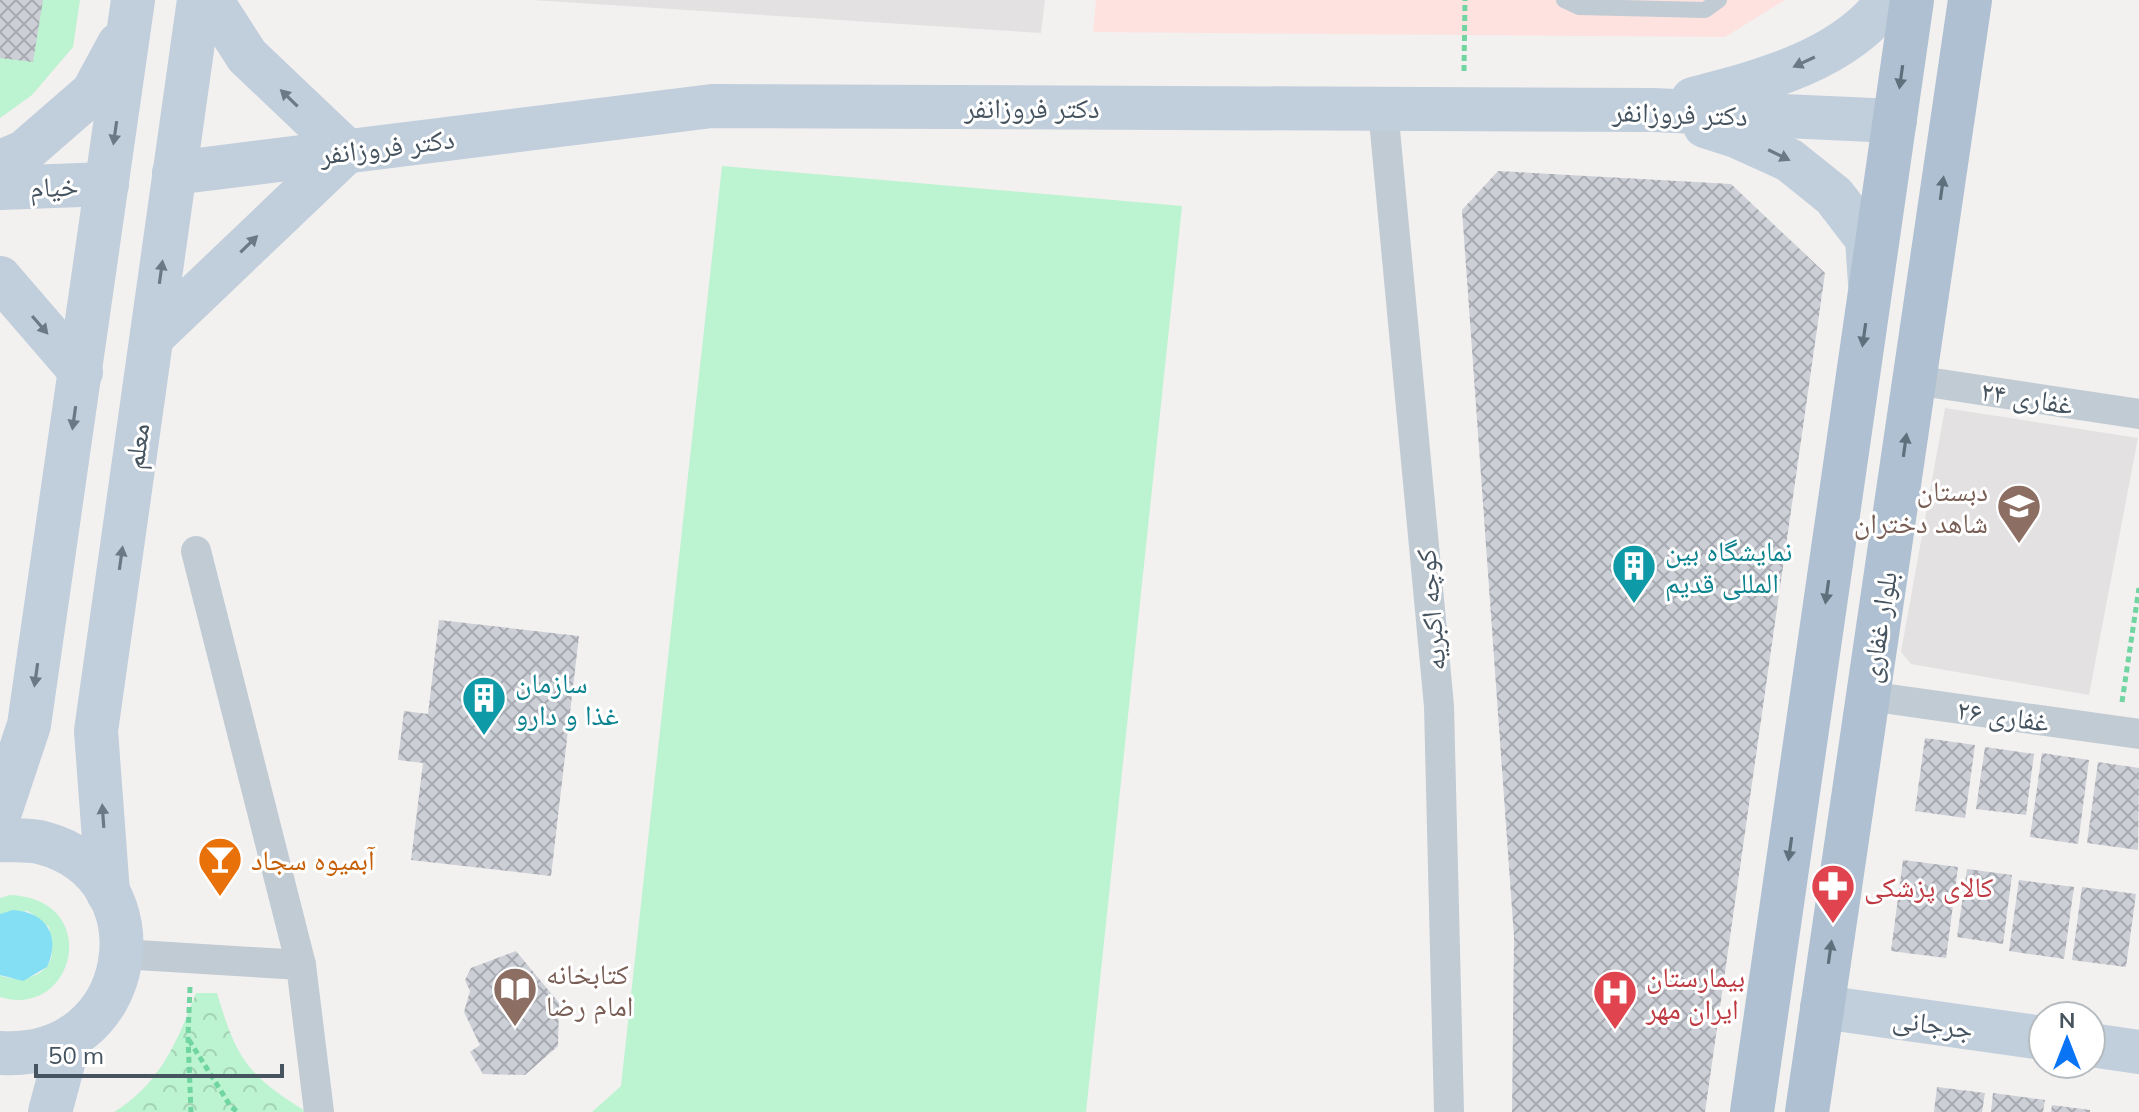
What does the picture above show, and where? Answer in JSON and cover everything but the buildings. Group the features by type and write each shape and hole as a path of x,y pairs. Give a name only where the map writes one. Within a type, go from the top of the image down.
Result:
{"main road":[{"name":"بلوار غفاری","path":"1752,1112 1912,0"},
{"name":"بلوار غفاری","path":"1807,1112 1970,0"}],"street":[{"name":"معلم","path":"108,893 96,731 199,0"},
{"path":"152,337 347,151 247,56 211,0"},
{"path":"1653,110 1764,80 1830,49 1872,23 1888,0"},
{"path":"0,162 24,152 93,92 132,12"},
{"path":"0,812 29,725 132,12"},
{"name":"دکتر فروزانفر","path":"174,173 712,106 1653,110 1895,121"},
{"name":"کوچه اکبریه","path":"1383,109 1439,706 1449,1112"},
{"path":"1653,110 1736,136 1789,160 1834,196 1867,239 1870,290"},
{"name":"خیام","path":"0,188 107,184"},
{"path":"0,278 81,372"},
{"name":"غفاری ۲۴","path":"1914,380 2139,414"},
{"path":"196,551 301,965 319,1112"},
{"name":"غفاری ۲۶","path":"1868,696 2129,733"},
{"path":"0,840 42,843 81,861 108,893 122,933 119,975 101,1013 69,1041 29,1054 0,1053"},
{"path":"121,954 301,965"},
{"name":"جرجانی","path":"1822,1007 2027,1036"},
{"path":"50,1112 69,1041"},
{"path":"2107,1047 2139,1052"}],"lane":[{"path":"1564,0 1579,7 1642,4 1705,10 1719,0"}],"path":[{"path":"1464,109 1465,0"},
{"path":"2129,733 2139,588"},
{"path":"191,1112 188,1037 192,958"},
{"path":"188,1037 238,1112"}],"shaded area":[{"path":"532,0 1045,0 1041,33"},
{"path":"1096,0 1785,0 1725,37 1093,32"},
{"name":"دبستان شاهد دختران","path":"1945,408 2138,438 2089,695 1911,664 1901,652"}],"green space":[{"path":"0,0 80,0 73,47 32,95 0,118"},
{"path":"722,166 1182,206 1086,1112 592,1112 621,1086"},
{"path":"10,895 40,901 59,916 68,935 68,956 61,976 46,991 26,999 0,997 0,975 24,978 46,968 52,950 49,927 28,911 0,914 0,898"},
{"path":"196,993 217,993 231,1035 247,1064 270,1087 307,1112 114,1112 130,1101 155,1075 174,1045"}],"water":[{"path":"13,910 35,916 48,928 51,936 51,956 47,967 23,981 0,975 0,914"}],"place":[{"name":"دبستان شاهد دختران","path":"2019,545"},
{"name":"نمایشگاه بین المللی قدیم","path":"1634,605"},
{"name":"سازمان غذا و دارو","path":"484,737"},
{"name":"آبمیوه سجاد","path":"220,898"},
{"name":"کالای پزشکی","path":"1833,925"},
{"name":"کتابخانه امام رضا","path":"515,1028"},
{"name":"بیمارستان ایران مهر","path":"1615,1031"}]}
